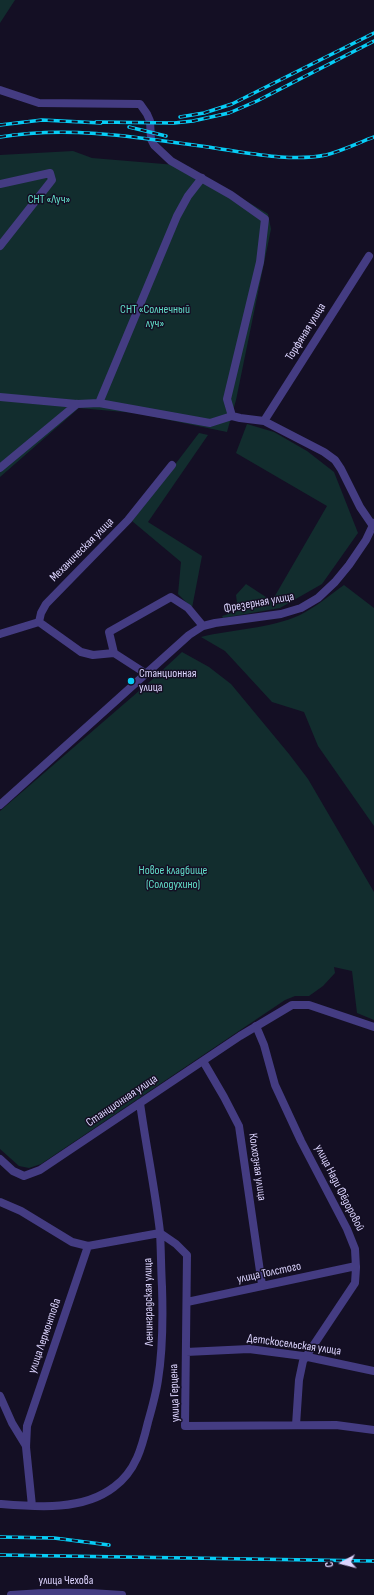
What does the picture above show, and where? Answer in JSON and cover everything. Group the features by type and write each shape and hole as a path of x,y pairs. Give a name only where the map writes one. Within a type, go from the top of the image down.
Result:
{"street":[{"path":"0,90 39,103 140,104 150,120 154,145 171,161 231,195 265,219 260,262 227,400 232,416"},
{"path":"0,184 50,173 52,180 0,246"},
{"path":"99,403 177,216 188,196 202,178"},
{"name":"Торфяная улица","path":"264,421 369,256"},
{"path":"0,397 77,404 99,403 210,423 232,416 264,421 324,452 335,460 360,507 374,524"},
{"path":"0,468 77,404"},
{"name":"Механическая улица","path":"39,622 41,613 46,604 128,520 172,465"},
{"name":"Фрезерная улица","path":"203,626 281,614 301,608 318,598 335,582 353,559 374,524"},
{"path":"1,802 176,645 203,626 188,608 171,597 109,632 114,653"},
{"path":"0,634 39,622 64,642 81,652 93,655 114,653 145,673"},
{"name":"Станционная улица","path":"0,1159 14,1171 24,1176 40,1170 256,1026 292,1004 308,1005 374,1027"},
{"name":"улица Нади Фёдоровой","path":"256,1026 264,1045 275,1085 301,1141 356,1249 355,1283 303,1361 299,1380 296,1425"},
{"name":"Колхозная улица","path":"203,1062 239,1126 262,1285"},
{"name":"Ленинградская улица","path":"0,1504 32,1506 68,1505 80,1503 97,1497 113,1488 131,1471 143,1441 158,1380 162,1352 163,1319 160,1233 140,1103"},
{"path":"0,1202 20,1211 72,1242 88,1246 160,1233"},
{"name":"улица Герцена","path":"160,1233 176,1244 187,1255 185,1426 336,1425 374,1430"},
{"name":"улица Лермонтова","path":"32,1506 26,1447 27,1426 88,1246"},
{"name":"улица Толстого","path":"187,1302 356,1266"},
{"name":"Детскосельская улица","path":"186,1352 249,1349 306,1357 374,1371"},
{"path":"0,1396 12,1423 26,1447"},
{"name":"улица Чехова","path":"11,1595 53,1592 122,1595"}],"green space":[{"path":"0,0 15,0 0,23"},
{"name":"СНТ «Солнечный луч»","path":"73,151 92,158 188,166 268,214 271,229 236,400 227,432 135,413 79,408 0,477 0,155"},
{"path":"247,424 274,432 307,451 334,472 358,533 322,584 280,608 223,618 222,616 238,611 236,595 246,584 272,601 327,506 236,453"},
{"path":"199,433 208,435 148,522 202,556 192,608 178,594 181,562 132,521"},
{"path":"344,585 374,608 374,826 318,746 304,712 272,702 225,651 201,637 288,620 312,608"},
{"name":"Новое кладбище (Солодухино)","path":"182,652 209,667 231,684 289,754 308,779 374,892 374,1020 357,1013 352,971 334,967 335,973 323,986 309,996 295,996 285,1000 41,1164 29,1168 19,1166 0,1149 0,811"}],"railway":[{"path":"180,117 204,113 232,104 374,33"},
{"path":"96,122 174,123 193,121 229,113 257,101 374,41"},
{"path":"0,125 42,120 101,123"},
{"path":"129,127 166,136"},
{"path":"0,137 53,132 107,134 161,140 270,156 298,158 326,155 374,137"},
{"path":"0,1537 54,1538 109,1545"},
{"path":"0,1555 374,1561"}],"place":[{"name":"Станционная улица","path":"131,681"}],"park label":[{"name":"СНТ «Луч»","path":"49,200"}]}
